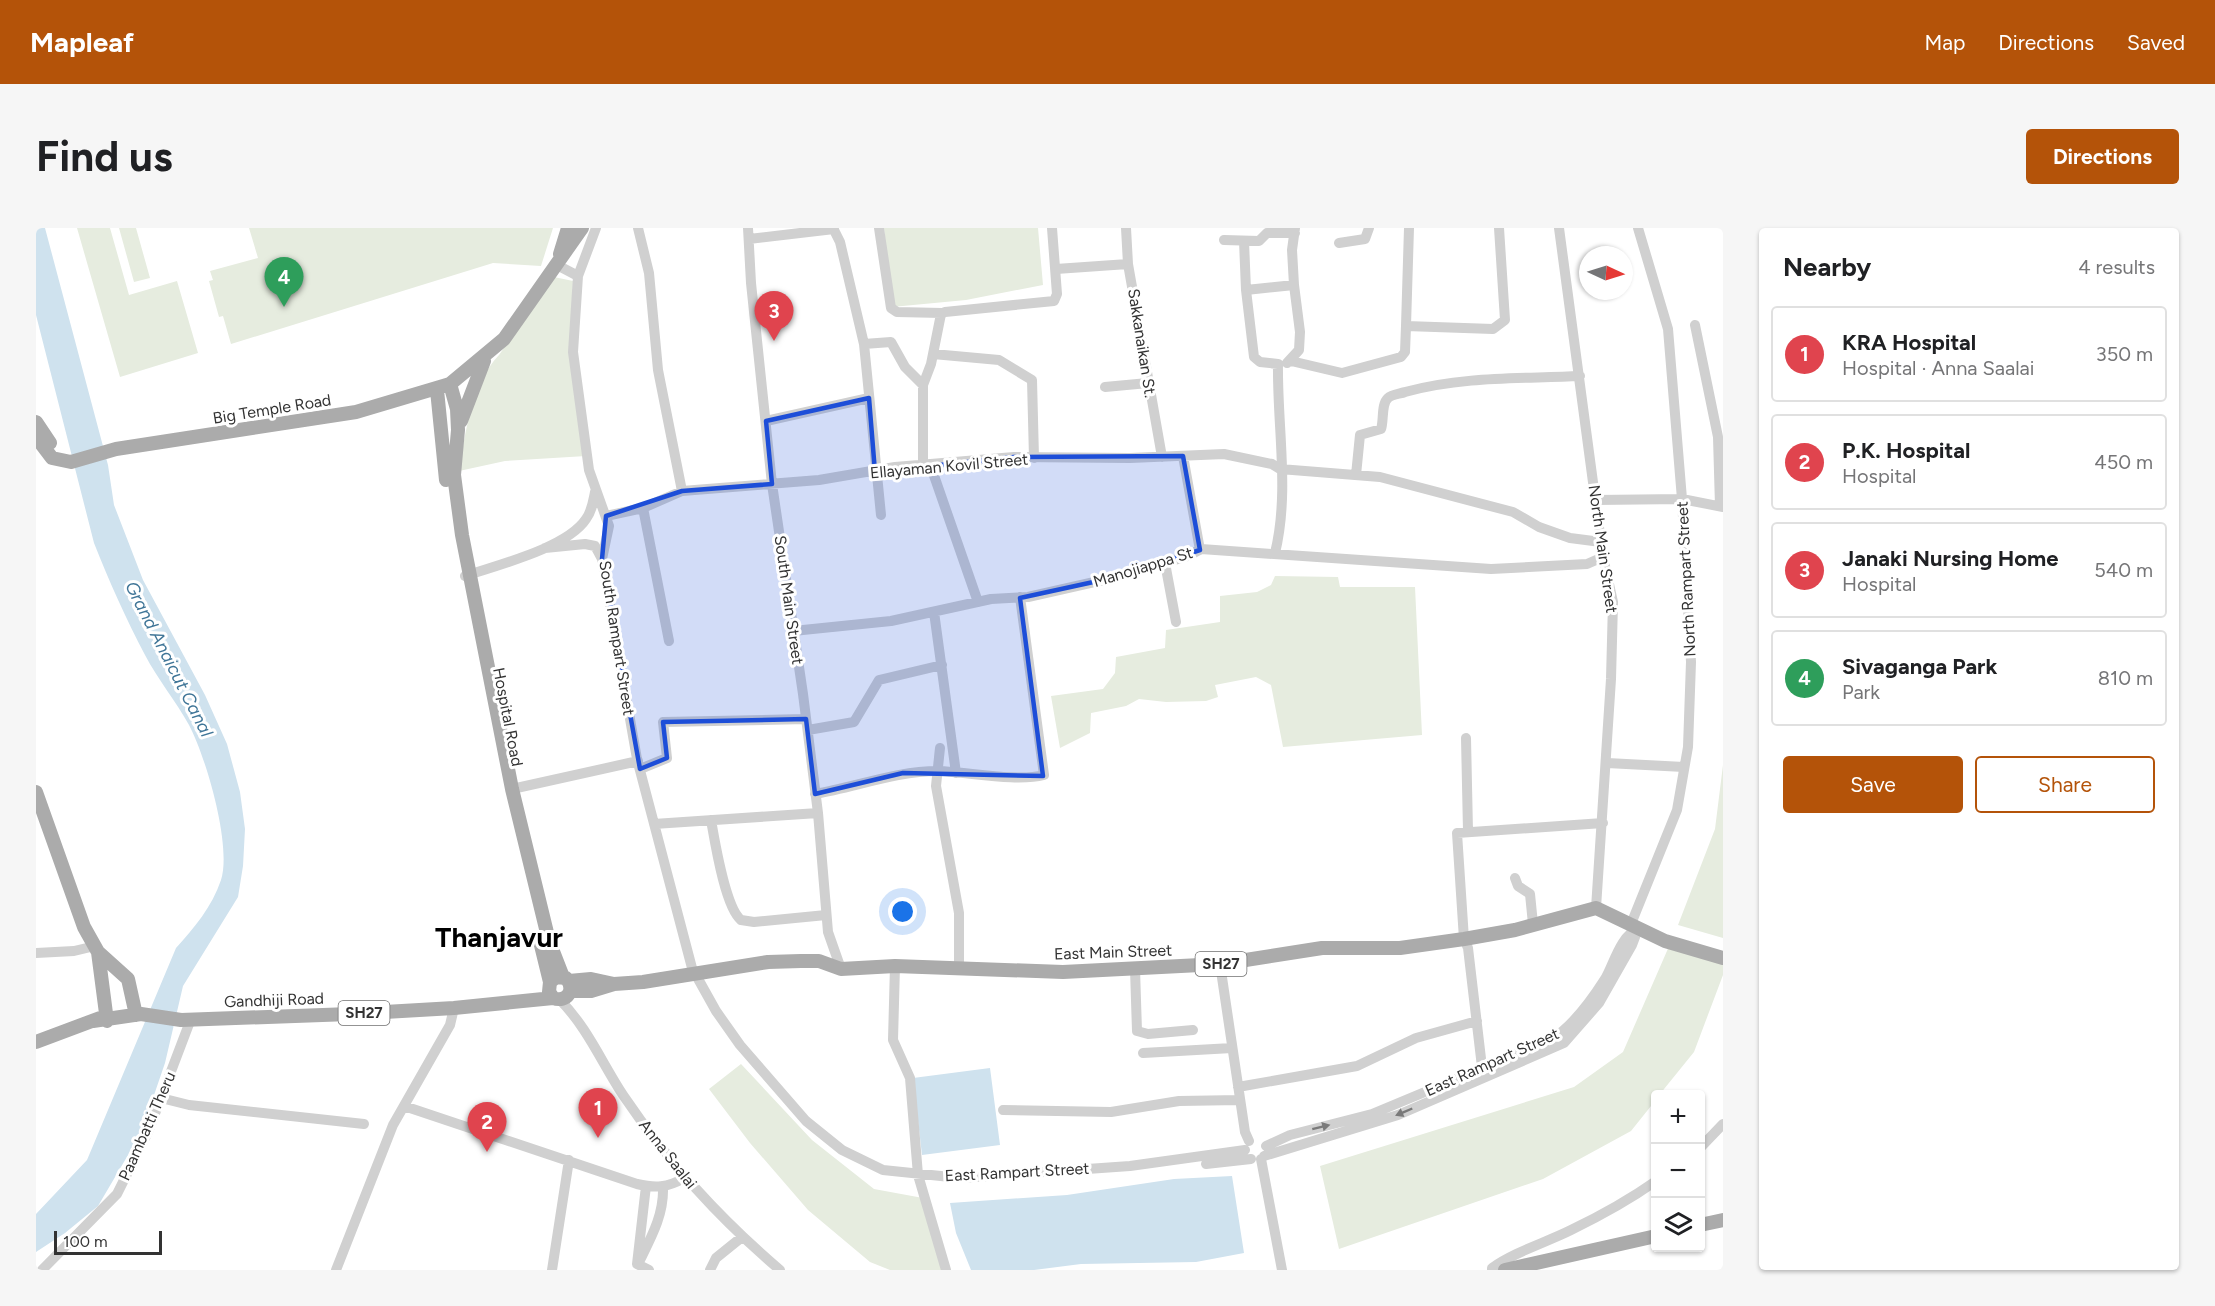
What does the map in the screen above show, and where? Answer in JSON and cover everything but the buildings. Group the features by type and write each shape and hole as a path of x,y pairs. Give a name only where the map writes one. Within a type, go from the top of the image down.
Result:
{"main road":[{"path":"557,265 568,228"},
{"name":"Big Temple Road","path":"66,461 110,450 356,412 437,390 450,384 504,339 582,228"},
{"path":"458,430 486,356"},
{"path":"450,384 458,409 458,430"},
{"name":"Hospital Road","path":"437,390 447,497 467,576 512,789 560,988"},
{"path":"400,401 425,402 436,414 442,433"},
{"path":"36,422 66,461"},
{"name":"Hospital Road","path":"458,430 454,475 467,576 506,793 560,988"},
{"path":"36,437 46,453 66,461"},
{"path":"36,792 84,927 97,949 128,979 139,1010"},
{"path":"1596,908 1665,941 1723,958"},
{"name":"East Main Street","path":"841,969 895,966 1063,972 1220,964 1322,948 1400,948 1464,939 1515,930 1596,908"},
{"path":"97,949 105,990 102,1019"},
{"name":"SH27","path":"560,988 591,979 614,984 695,976 768,962 819,961 841,969"},
{"name":"Gandhiji Road","path":"184,1019 454,1008 518,1001 560,988"},
{"name":"SH27","path":"36,1042 102,1019 139,1010 184,1019"},
{"path":"1705,1225 1723,1220"},
{"path":"1505,1270 1651,1237"}],"street":[{"name":"South Rampart Street","path":"596,228 578,276 573,358 589,470 595,492 606,516 608,537 602,559 639,765 695,976"},
{"path":"638,228 649,273 658,370 682,491"},
{"path":"879,228 891,308 897,312 942,313 1054,301 1058,294 1052,228"},
{"name":"Sakkanaikan St.","path":"1126,228 1128,264 1162,457"},
{"path":"1339,243 1365,239 1368,228"},
{"path":"1244,241 1246,290 1254,357 1260,362 1278,364 1291,361 1342,373 1401,357 1405,352 1409,228"},
{"path":"1406,326 1493,328 1501,325 1505,320 1499,228"},
{"name":"North Main Street","path":"1559,228 1603,557 1613,602 1607,763 1596,908"},
{"name":"North Rampart Street","path":"1256,1152 1398,1114 1564,1043 1599,1003 1632,945 1634,927 1671,828 1684,767 1690,724 1691,662 1682,499 1668,329 1638,228"},
{"path":"748,233 833,229 840,242 864,344 881,514"},
{"path":"1224,240 1259,241 1269,232 1295,230 1292,250 1300,341 1299,350 1291,361"},
{"name":"South Main Street","path":"748,233 772,484 807,724 818,813 828,932 841,969"},
{"path":"1056,269 1128,264"},
{"path":"557,265 578,276"},
{"path":"1246,290 1294,285"},
{"path":"942,313 923,385 926,464 978,602"},
{"path":"1596,500 1682,499 1722,506 1718,437 1695,325"},
{"path":"864,344 891,342 905,367 923,385"},
{"path":"933,354 999,360 1032,381 1035,385 1034,458"},
{"path":"1275,553 1285,469 1278,364"},
{"path":"1356,475 1360,435 1381,429 1385,403 1391,396 1425,387 1490,377 1520,379 1580,376"},
{"path":"1105,387 1148,382"},
{"path":"766,421 869,398"},
{"name":"Ellayaman Kovil Street","path":"606,516 643,508 682,491 772,484 926,464 1034,458 1224,454 1285,469 1380,477 1513,512 1539,527 1570,538 1601,542"},
{"path":"1180,456 1200,550"},
{"path":"467,576 545,548 578,528 592,510 595,492"},
{"path":"643,508 669,641"},
{"path":"545,548 585,544 595,546 602,559"},
{"name":"Manojiappa St","path":"793,631 891,621 978,602 1020,597 1121,576 1200,550 1275,553 1491,569 1587,564 1603,557"},
{"path":"1165,563 1176,622"},
{"path":"815,794 903,773 938,771 1044,775 1020,597"},
{"path":"934,612 956,773"},
{"path":"512,789 667,758 663,722 807,724 854,722 879,680 942,665"},
{"path":"1466,738 1468,831"},
{"path":"940,748 936,786 959,913 959,969"},
{"path":"1607,763 1684,767"},
{"path":"654,824 818,813"},
{"path":"711,820 722,874 735,912 741,920 754,922 826,915"},
{"path":"1482,1067 1468,948 1464,939 1457,833 1603,823"},
{"path":"1515,878 1518,886 1530,894 1533,924"},
{"name":"East Rampart Street","path":"695,976 740,1045 806,1121 842,1150 883,1170 918,1175 1010,1181 1256,1152 1290,1135 1372,1114 1561,1033 1603,982 1634,927"},
{"path":"36,953 97,949"},
{"path":"1220,964 1240,1100 1256,1152 1282,1270"},
{"path":"895,966 892,1034 910,1078 918,1175 946,1270"},
{"path":"1135,969 1137,1031 1148,1034 1193,1030"},
{"name":"Anna Saalai","path":"560,988 623,1094 684,1178 742,1238 780,1270"},
{"path":"336,1270 393,1125 450,1025 454,1008"},
{"name":"Paambatti Theru","path":"42,1270 117,1194 161,1098 184,1019"},
{"path":"1238,1087 1357,1066 1416,1038 1477,1021"},
{"path":"1143,1053 1232,1048"},
{"path":"161,1098 189,1105 364,1124"},
{"path":"1003,1110 1111,1112 1179,1101 1240,1100"},
{"path":"404,1106 646,1186 663,1187 684,1178"},
{"path":"1705,1144 1723,1124"},
{"path":"552,1270 569,1160"},
{"path":"1492,1270 1496,1264 1572,1230 1633,1197 1651,1184"},
{"path":"637,1264 646,1186"},
{"path":"637,1264 655,1229 663,1199 663,1187"},
{"path":"710,1270 716,1258 742,1238"},
{"path":"637,1264 649,1270"}],"highlighted area":[{"path":"869,398 875,472 1014,457 1183,456 1200,550 1121,576 1020,598 1043,776 903,773 815,794 806,719 663,722 667,758 640,769 602,559 606,516 682,491 772,484 766,421"}],"shaded area":[{"path":"77,228 110,228 129,295 177,281 198,353 120,377"},
{"path":"119,228 136,228 150,278 134,282"},
{"path":"249,228 553,228 541,266 493,263 231,344 223,316 219,317 209,281 213,280 210,271 258,258"},
{"path":"884,228 1038,228 1043,285 966,300 892,307"},
{"path":"554,277 573,281 571,322 586,456 505,461 459,471 471,410 482,380"},
{"path":"1275,576 1338,577 1340,587 1415,587 1422,735 1283,747 1271,685 1256,677 1215,685 1218,697 1206,701 1166,702 1139,699 1126,706 1091,713 1090,733 1060,748 1051,696 1103,689 1115,673 1116,657 1165,648 1166,630 1220,622 1220,596 1257,592 1271,585"},
{"path":"1723,765 1723,938 1678,925 1715,829"},
{"path":"1670,944 1723,960 1723,975 1694,1052 1663,1090 1651,1090 1651,1106 1631,1131 1543,1179 1339,1249 1320,1166 1574,1087 1623,1052"},
{"path":"741,1064 812,1140 874,1189 923,1198 950,1270 890,1270 870,1262 808,1210 750,1143 709,1089"}],"water":[{"name":"Grand Anaicut Canal","path":"36,228 45,228 108,465 114,505 143,580 205,695 227,744 240,792 245,829 238,897 183,986 165,1063 141,1133 98,1206 65,1233 36,1252 36,1214 87,1160 176,948 196,925 213,899 221,880 223,846 216,802 196,739 145,655 94,543 36,315"},
{"path":"990,1068 1000,1145 922,1155 913,1078"},
{"path":"1232,1176 1244,1253 1196,1262 1081,1264 1034,1270 971,1270 956,1233 950,1203 1067,1195 1174,1179"}],"place":[{"name":"Sivaganga Park","path":"284,307"},
{"name":"Janaki Nursing Home","path":"774,341"},
{"name":"KRA Hospital","path":"598,1138"},
{"name":"P.K. Hospital","path":"487,1152"}],"district":[{"name":"Thanjavur","path":"499,937"}]}
